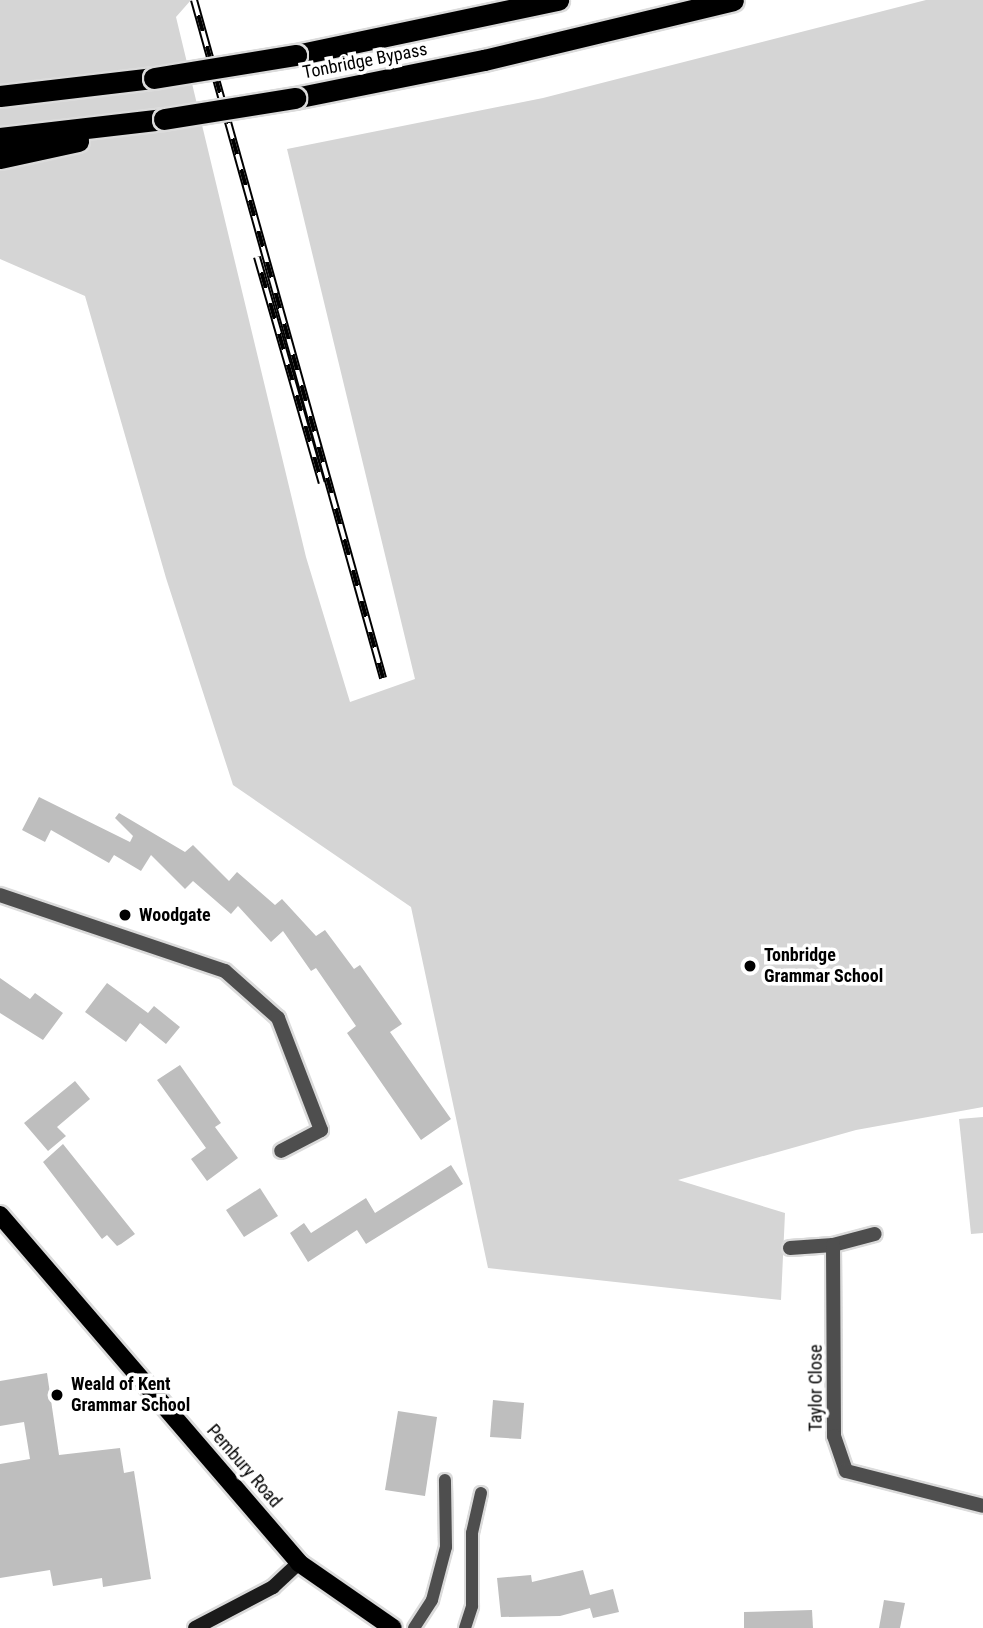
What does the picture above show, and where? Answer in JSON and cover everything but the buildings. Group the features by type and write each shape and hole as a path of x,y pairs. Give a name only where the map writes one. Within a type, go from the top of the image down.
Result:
{"highway":[{"name":"Tonbridge Bypass","path":"0,96 154,78 296,55 558,0"},
{"name":"Tonbridge Bypass","path":"0,138 158,120 295,98 485,61 733,0"},
{"path":"0,158 158,120"}],"main road":[{"name":"Pembury Road","path":"0,1215 299,1563 393,1628"}],"street":[{"path":"0,895 225,971 278,1017 321,1129 281,1151"},
{"path":"790,1248 833,1245 875,1234"},
{"name":"Taylor Close","path":"833,1245 834,1437 846,1471 983,1506"},
{"path":"195,1628 273,1587 299,1563"}],"lane":[{"path":"414,1628 432,1600 446,1547 445,1480"},
{"path":"465,1628 472,1606 472,1533 481,1493"}],"shaded area":[{"path":"0,0 191,0 176,17 306,557 350,702 415,679 287,149 543,98 926,0 983,0 983,1107 856,1130 678,1180 785,1213 781,1300 488,1268 411,907 233,785 166,578 85,296 0,259"},
{"path":"983,1117 983,1233 971,1234 959,1119"}],"railway":[{"path":"194,0 383,678"},
{"path":"257,257 322,483"}],"place":[{"name":"Woodgate","path":"125,915"},
{"name":"Tonbridge Grammar School","path":"750,966"},
{"name":"Weald of Kent Grammar School","path":"57,1395"}]}
